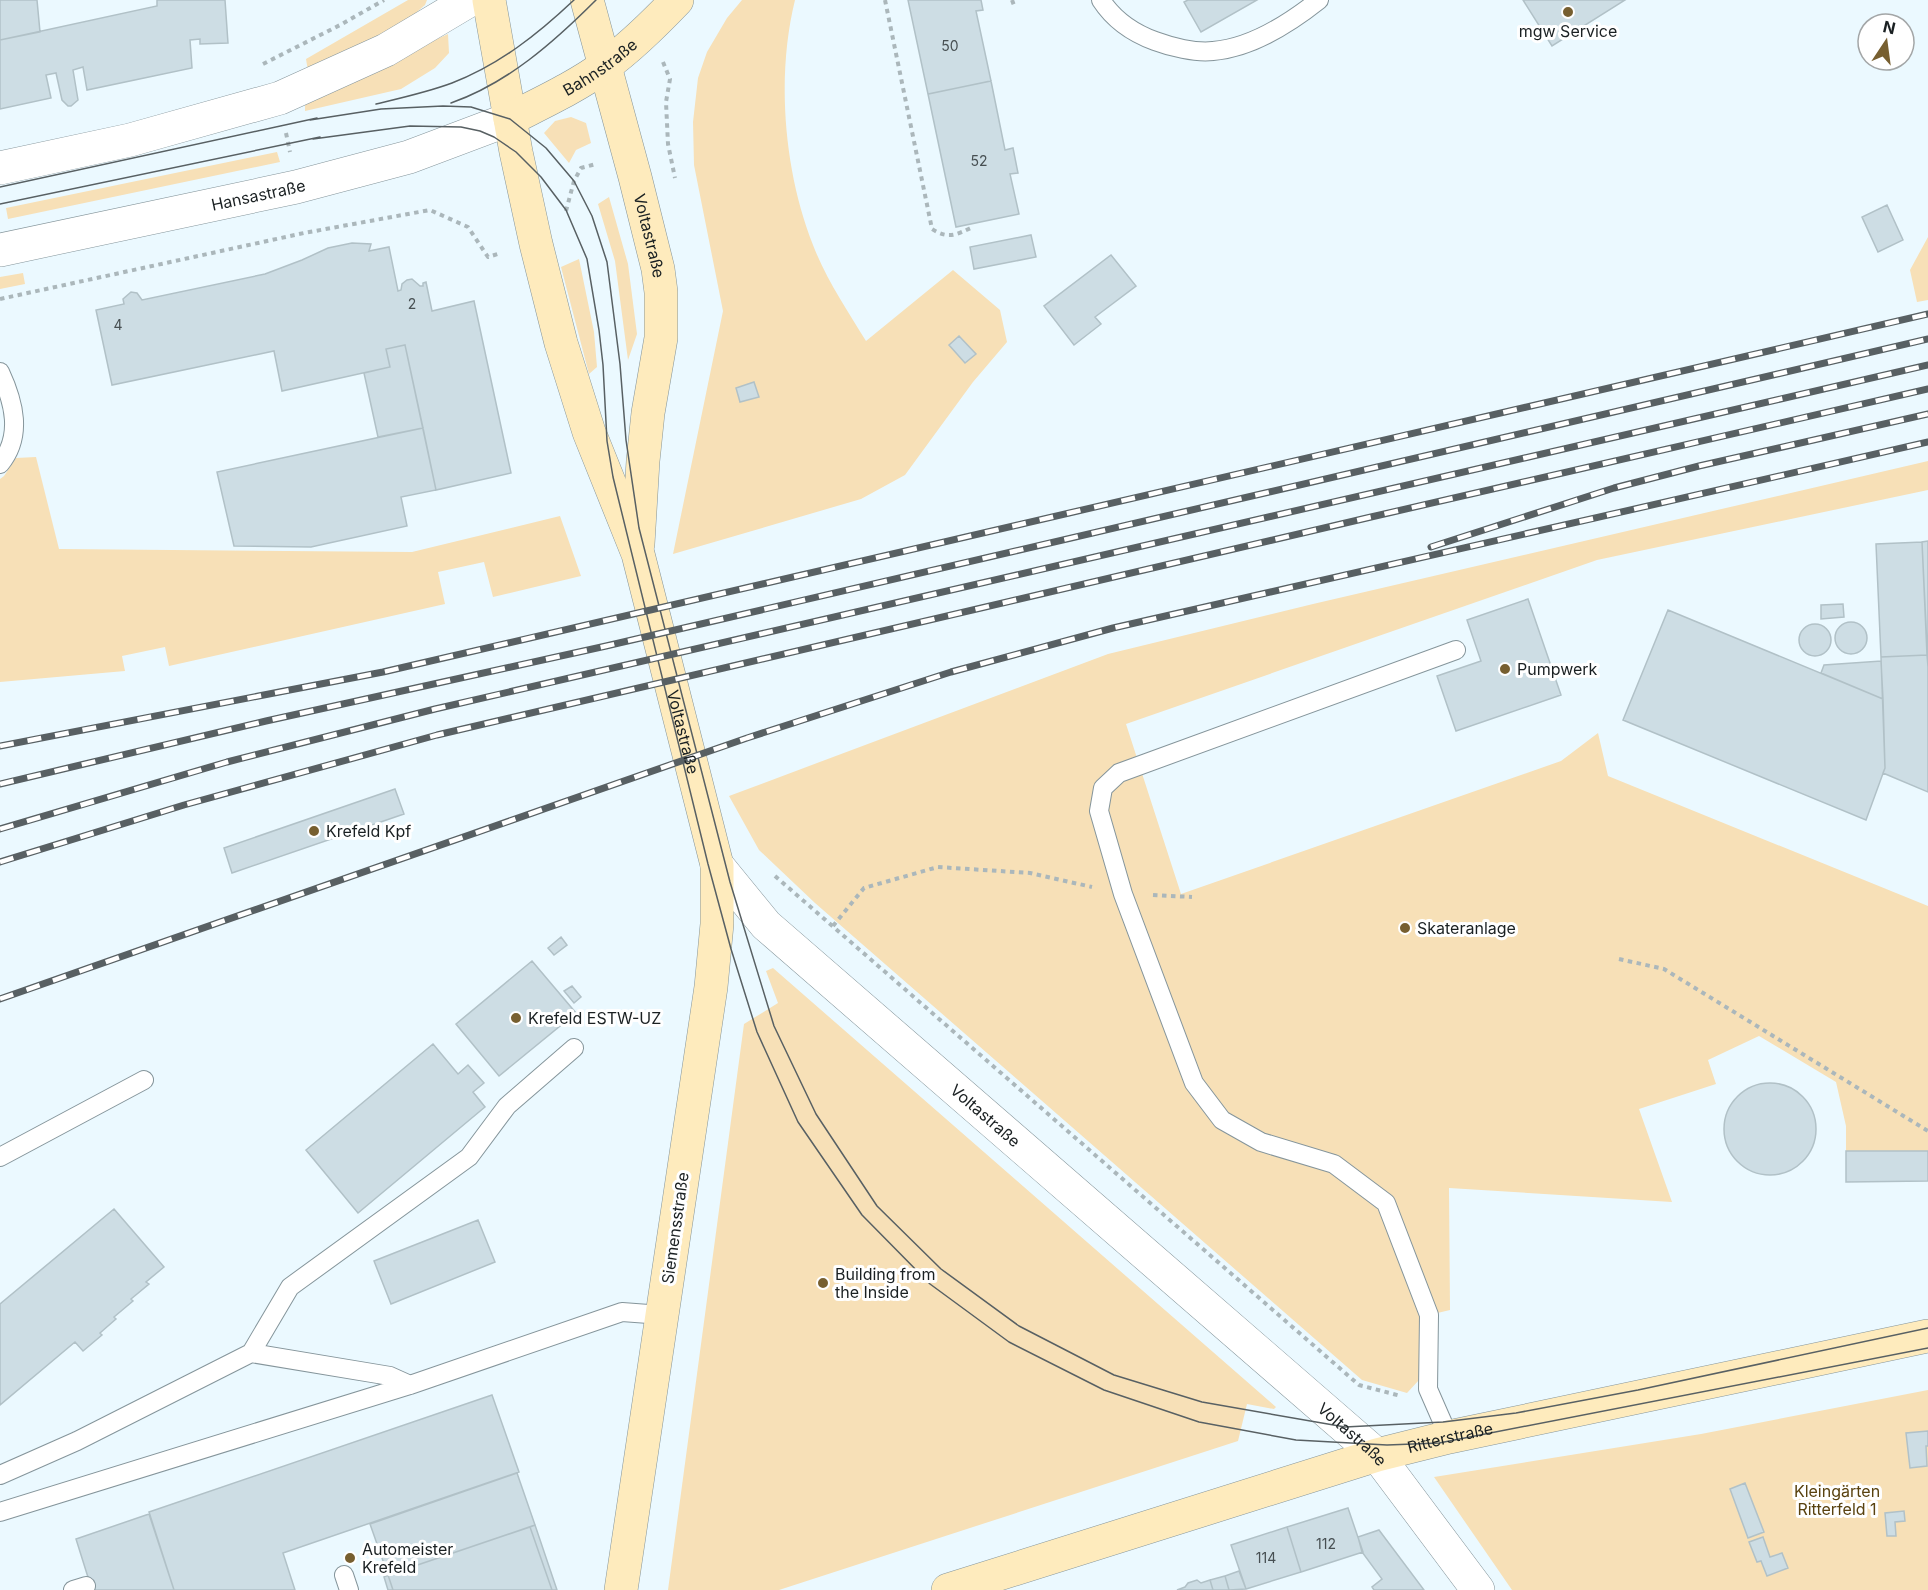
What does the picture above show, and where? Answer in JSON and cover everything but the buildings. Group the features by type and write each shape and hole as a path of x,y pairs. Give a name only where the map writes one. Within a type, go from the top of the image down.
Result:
{"main road":[{"name":"Voltastraße","path":"489,0 510,119 536,243 561,344 586,421 638,554 717,865"},
{"name":"Voltastraße","path":"587,0 658,269 662,315 658,362 648,413 643,461 638,554"},
{"name":"Bahnstraße","path":"510,119 567,90 606,65 650,28 677,0"},
{"name":"Siemensstraße","path":"621,1590 711,987 717,924 717,865"},
{"name":"Ritterstraße","path":"948,1590 1004,1582 1377,1455 1449,1437 1928,1336"}],"street":[{"path":"0,168 130,140 280,98 386,50 470,0"},
{"name":"Hansastraße","path":"0,250 296,187 409,157 510,119"},
{"name":"Voltastraße","path":"717,865 766,925 1377,1455 1478,1590"}],"lane":[{"path":"1101,0 1135,34 1172,47 1212,52 1250,43 1294,20 1319,0"},
{"path":"0,372 15,425 13,442 0,464"},
{"path":"1449,1437 1428,1389 1429,1316 1386,1203 1334,1164 1262,1142 1222,1120 1194,1083 1123,894 1099,812 1103,788 1119,773 1456,650"},
{"path":"0,1475 77,1441 251,1353 290,1287 469,1156 507,1106 574,1048"},
{"path":"0,1157 144,1080"},
{"path":"0,1512 410,1385 622,1312 662,1315"},
{"path":"251,1353 390,1376 410,1385"}],"path":[{"path":"271,59 342,24 384,0"},
{"path":"885,0 932,229 942,236 954,235 973,226"},
{"path":"1012,0 1015,8"},
{"path":"650,28 670,79 666,102 669,144 677,189"},
{"path":"0,299 303,233 430,210 468,227 488,257 559,236 574,181 581,168 669,144"},
{"path":"833,926 864,888 938,867 1029,873 1123,894 1191,897"},
{"path":"770,872 1359,1385 1435,1403"},
{"path":"1619,959 1664,969 1928,1131"}],"green space":[{"path":"408,0 427,0 425,5 396,30 308,71 306,59"},
{"path":"742,0 795,0 789,30 785,92 786,124 795,186 818,258 866,341 953,270 1000,310 1007,342 973,382 905,475 861,499 673,554 723,311 694,165 693,122 698,78 707,52 727,18"},
{"path":"448,34 449,53 435,68 401,89 305,111 305,99"},
{"path":"571,117 586,123 591,143 576,150 569,163 544,133 555,121"},
{"path":"277,152 280,162 8,219 6,208"},
{"path":"609,197 628,264 637,334 628,360 615,261 598,204"},
{"path":"1928,237 1928,300 1917,302 1910,270"},
{"path":"579,259 594,332 597,367 589,374 561,267"},
{"path":"23,273 25,284 0,289 0,277"},
{"path":"36,457 59,549 412,552 560,516 581,576 493,597 484,562 438,572 445,604 169,666 165,647 122,656 125,671 0,682 0,479 16,458"},
{"path":"1928,461 1928,490 1597,560 1126,724 1181,894 1561,761 1598,733 1608,776 1928,906 1928,1151 1846,1151 1846,1126 1836,1082 1759,1036 1708,1060 1716,1084 1639,1109 1672,1202 1449,1188 1450,1310 1421,1319 1419,1380 1407,1393 1362,1380 815,903 759,850 729,796 1108,654"},
{"path":"773,968 1276,1407 1274,1409 1247,1404 1238,1441 779,1590 668,1590 744,1024 778,1003 766,971"},
{"name":"Kleingärten Ritterfeld 1","path":"1928,1390 1928,1590 1512,1590 1434,1477 1701,1434"}],"tram line":[{"path":"376,104 414,95 469,76 517,48 574,0"},
{"path":"451,103 472,95 511,73 547,46 596,0"},
{"path":"310,120 381,109 471,107 510,119 546,148 574,181 592,216 607,262 620,364 626,440 639,528 730,882 774,1026 816,1114 877,1206 941,1269 1019,1326 1114,1375 1202,1402 1345,1427 1443,1422 1516,1413 1638,1390 1928,1328"},
{"path":"0,187 317,118"},
{"path":"313,139 410,126 461,127 480,131 494,137 516,152 541,177 566,210 587,259 599,330 607,441 613,477 708,864 757,1032 798,1122 862,1215 930,1284 1009,1342 1104,1390 1199,1422 1296,1440 1387,1445 1439,1443 1928,1348"},
{"path":"0,204 320,137"}],"railway":[{"path":"0,746 383,672 1928,314"},
{"path":"0,784 266,721 606,646 1928,339"},
{"path":"0,829 227,762 435,709 1928,365"},
{"path":"0,862 184,805 437,735 1928,389"},
{"path":"1431,547 1614,488 1699,466 1928,414"},
{"path":"0,999 747,738 951,672 1113,628 1928,442"}],"place":[{"name":"mgw Service","path":"1568,12"},
{"name":"Pumpwerk","path":"1505,669"},
{"name":"Krefeld Kpf","path":"314,831"},
{"name":"Skateranlage","path":"1405,928"},
{"name":"Krefeld ESTW-UZ","path":"516,1018"},
{"name":"Building from the Inside","path":"823,1283"},
{"name":"Automeister Krefeld","path":"350,1558"}]}
